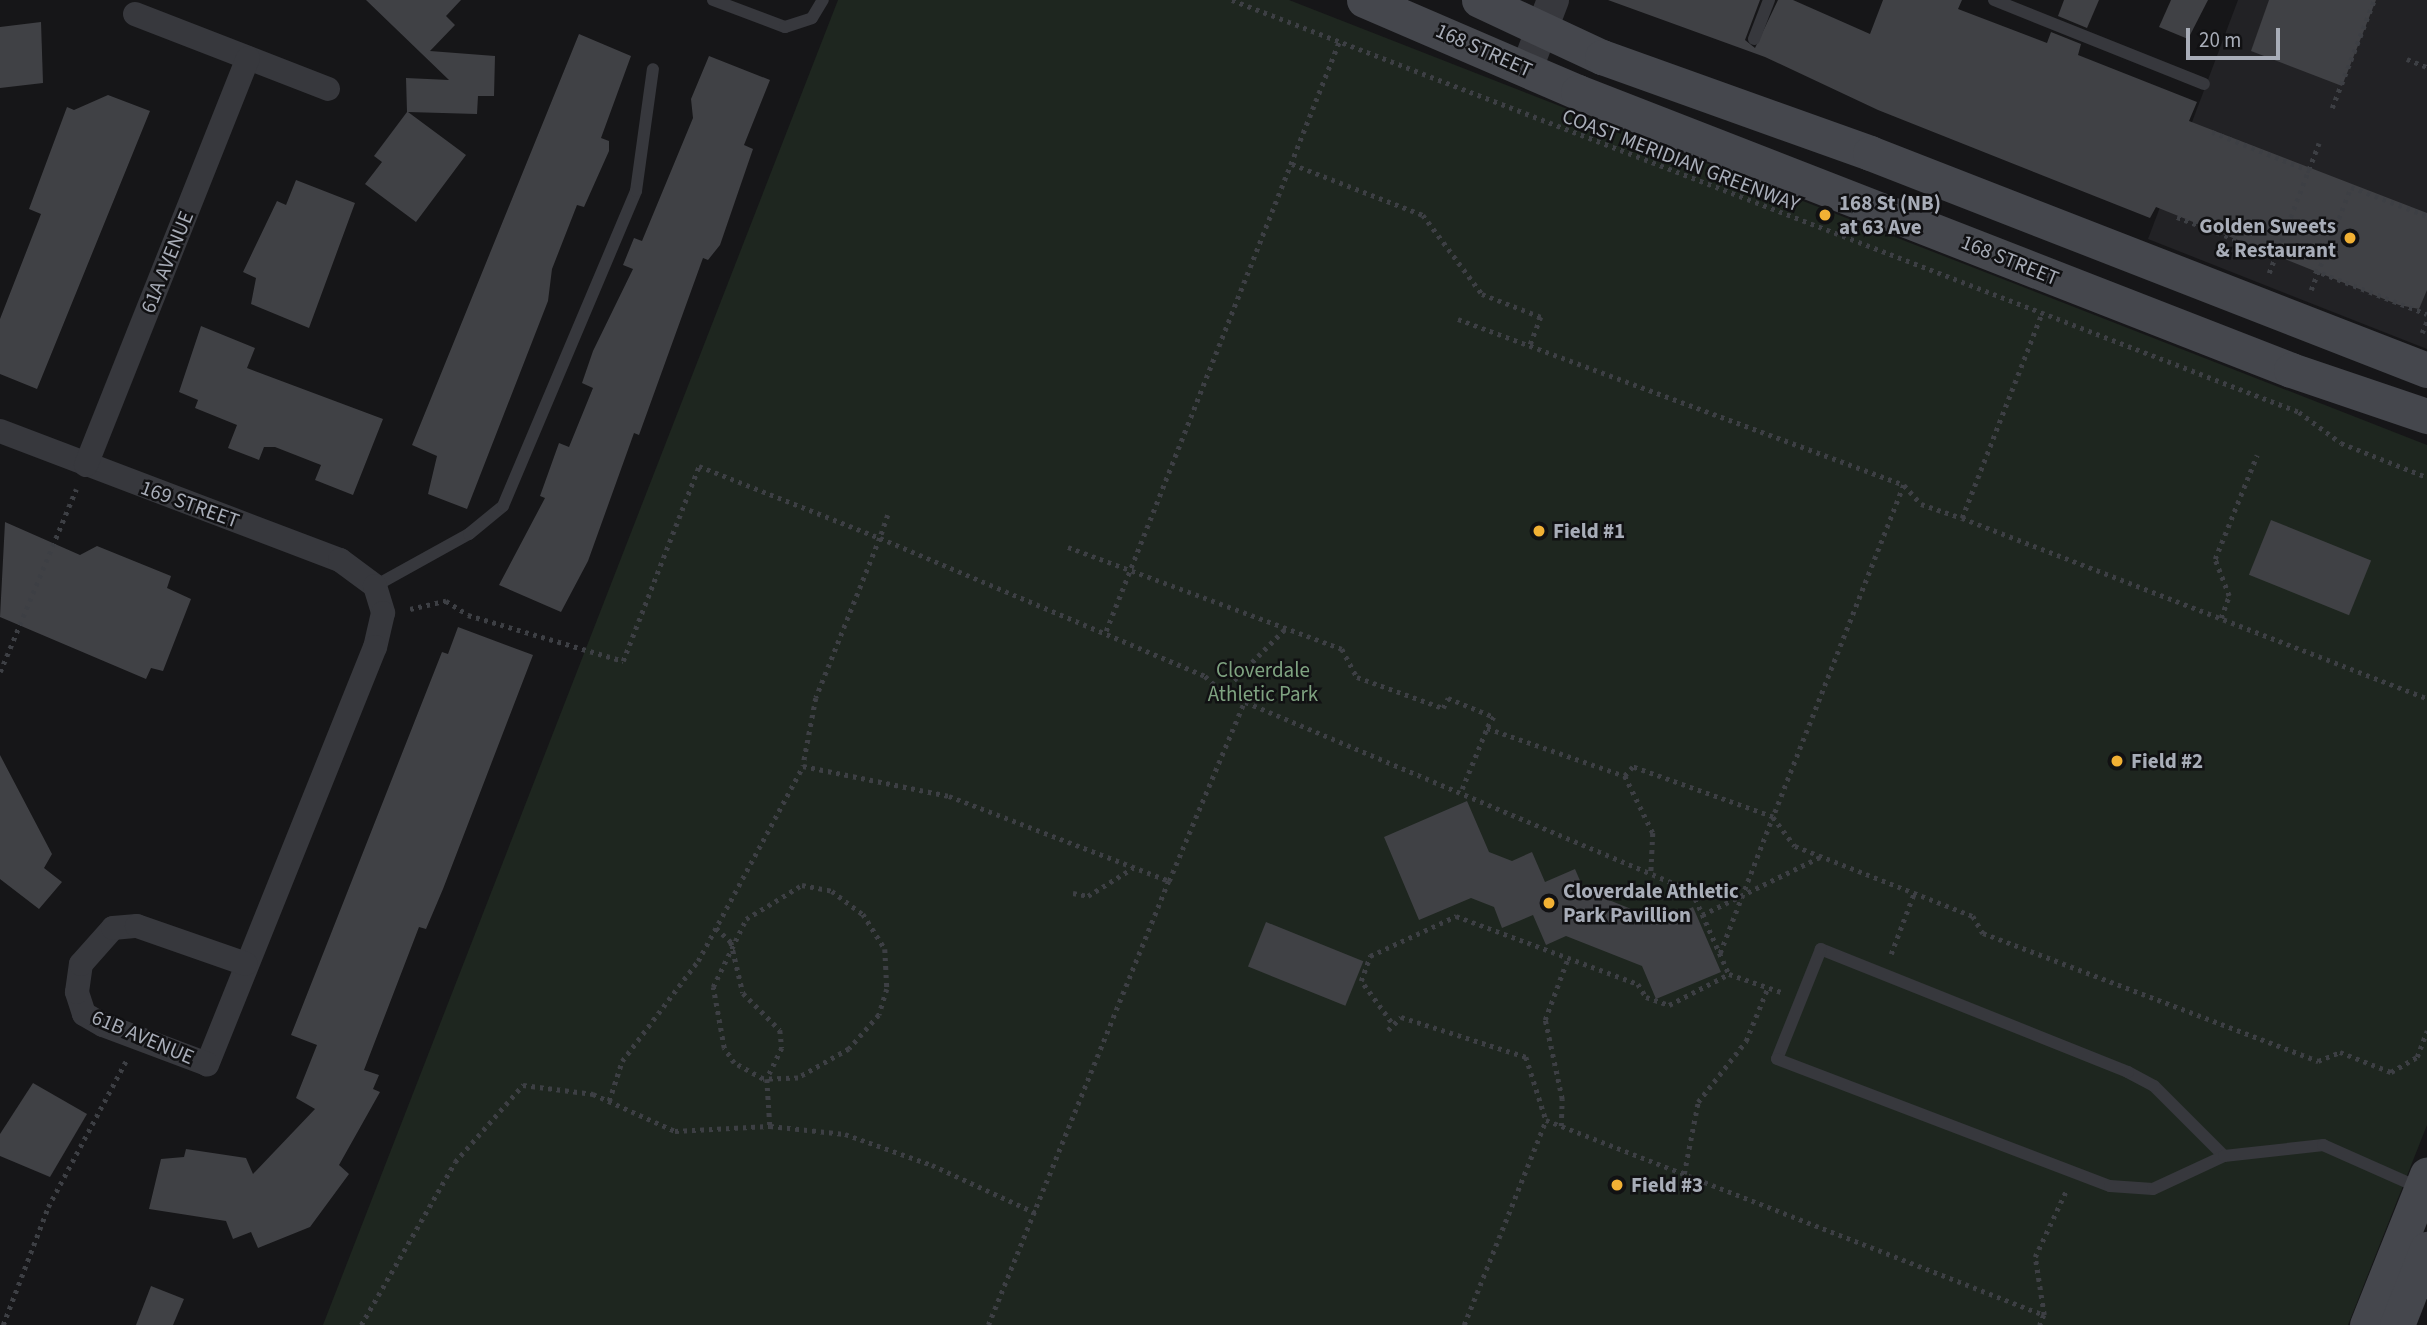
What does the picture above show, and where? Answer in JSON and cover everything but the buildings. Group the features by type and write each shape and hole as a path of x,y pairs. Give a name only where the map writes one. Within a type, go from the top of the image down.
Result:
{"main road":[{"name":"168 STREET","path":"1364,0 1527,68 2291,370 2427,416"},
{"name":"168 STREET","path":"1479,0 1548,14 1678,86 1870,153 2427,370"},
{"path":"1996,254 2071,261 2255,328 2266,327 2276,312"},
{"path":"2367,1325 2425,1187"},
{"path":"2397,1325 2427,1249"},
{"path":"2422,1325 2427,1312"}],"street":[{"path":"135,14 328,89"},
{"path":"1527,68 1548,14"},
{"name":"61A AVENUE","path":"86,465 248,58"},
{"name":"169 STREET","path":"0,431 340,560 375,586"},
{"name":"61B AVENUE","path":"246,964 137,926 113,928 81,964 77,992 85,1014 138,1038 207,1064 374,647 383,613 375,586"}],"lane":[{"path":"713,0 785,27 812,18 823,0"},
{"path":"1754,39 1769,0"},
{"path":"1994,0 2204,84"},
{"path":"375,586 469,534 503,506 635,191 653,69"},
{"path":"2224,1156 2154,1086 2128,1072 1821,949 1777,1059 2073,1177 2153,1189 2224,1156 2323,1145 2394,1171 2425,1187"}],"path":[{"name":"COAST MERIDIAN GREENWAY","path":"1232,0 2299,412 2341,443 2427,477"},
{"path":"2332,108 2374,0"},
{"path":"2358,40 2365,43"},
{"path":"1106,631 1339,41"},
{"path":"2407,59 2427,67"},
{"path":"2212,132 2311,171"},
{"path":"2269,274 2311,171 2319,143"},
{"path":"1292,164 1423,215 1482,293 1542,317 1529,348"},
{"path":"2311,290 2350,186 2427,216"},
{"path":"2177,217 2278,256"},
{"path":"2317,271 2427,313"},
{"path":"1962,518 2042,313"},
{"path":"1458,320 1904,485 1921,504 2427,698"},
{"path":"2422,334 2427,321"},
{"path":"2221,618 2229,596 2216,559 2257,454"},
{"path":"0,672 86,465"},
{"path":"398,611 446,601 468,615 623,661 699,466 1106,631 1205,676 1222,692 1246,698 1461,789 1692,891 1730,974 1800,998"},
{"path":"1720,954 1904,485"},
{"path":"609,1101 622,1061 716,928 803,766 816,698 888,515"},
{"path":"1068,547 1342,649 1357,677 1443,708 1448,698 1494,717 1461,789"},
{"path":"1222,692 1286,628"},
{"path":"989,1325 1246,698"},
{"path":"1487,728 1625,776 1653,833 1651,874"},
{"path":"803,766 949,796 1169,881"},
{"path":"1625,776 1633,767 1773,817 1795,846 1973,916 1983,933 2318,1061 2340,1052 2391,1072 2417,1057 2427,1031"},
{"path":"1702,915 1821,856"},
{"path":"1073,893 1088,896 1134,868"},
{"path":"802,886 818,886 863,914 885,949 887,989 866,1032 798,1078 767,1079 734,1063 717,1029 713,987 731,942 764,904 802,886"},
{"path":"1883,974 1914,893"},
{"path":"1391,1022 1361,981 1370,956 1456,916 1638,984 1646,997 1668,1005 1730,974"},
{"path":"716,928 731,942 743,993 780,1030 782,1048 767,1079 770,1126"},
{"path":"1561,1126 1562,1099 1545,1020 1568,958"},
{"path":"1684,1174 1698,1102 1746,1041 1768,988"},
{"path":"1388,1030 1391,1022 1401,1017 1429,1023 1526,1057 1546,1120 1464,1325"},
{"path":"3,1325 48,1207 138,1038"},
{"path":"361,1325 454,1162 523,1086 609,1101 674,1131 770,1126 887,1146 1036,1213"},
{"path":"1546,1120 2044,1315"},
{"path":"2040,1325 2044,1315 2035,1258 2073,1177"}],"shaded area":[{"path":"2238,0 2427,0 2427,349 2148,239"}],"green space":[{"name":"Cloverdale Athletic Park","path":"838,0 1289,0 2427,445 2427,1125 2348,1325 323,1325"}],"place":[{"name":"168 St (NB) at 63 Ave","path":"1825,215"},
{"name":"Golden Sweets & Restaurant","path":"2350,238"},
{"name":"Field #1","path":"1539,531"},
{"name":"Field #2","path":"2117,761"},
{"name":"Cloverdale Athletic Park Pavillion","path":"1549,903"},
{"name":"Field #3","path":"1617,1185"}]}
